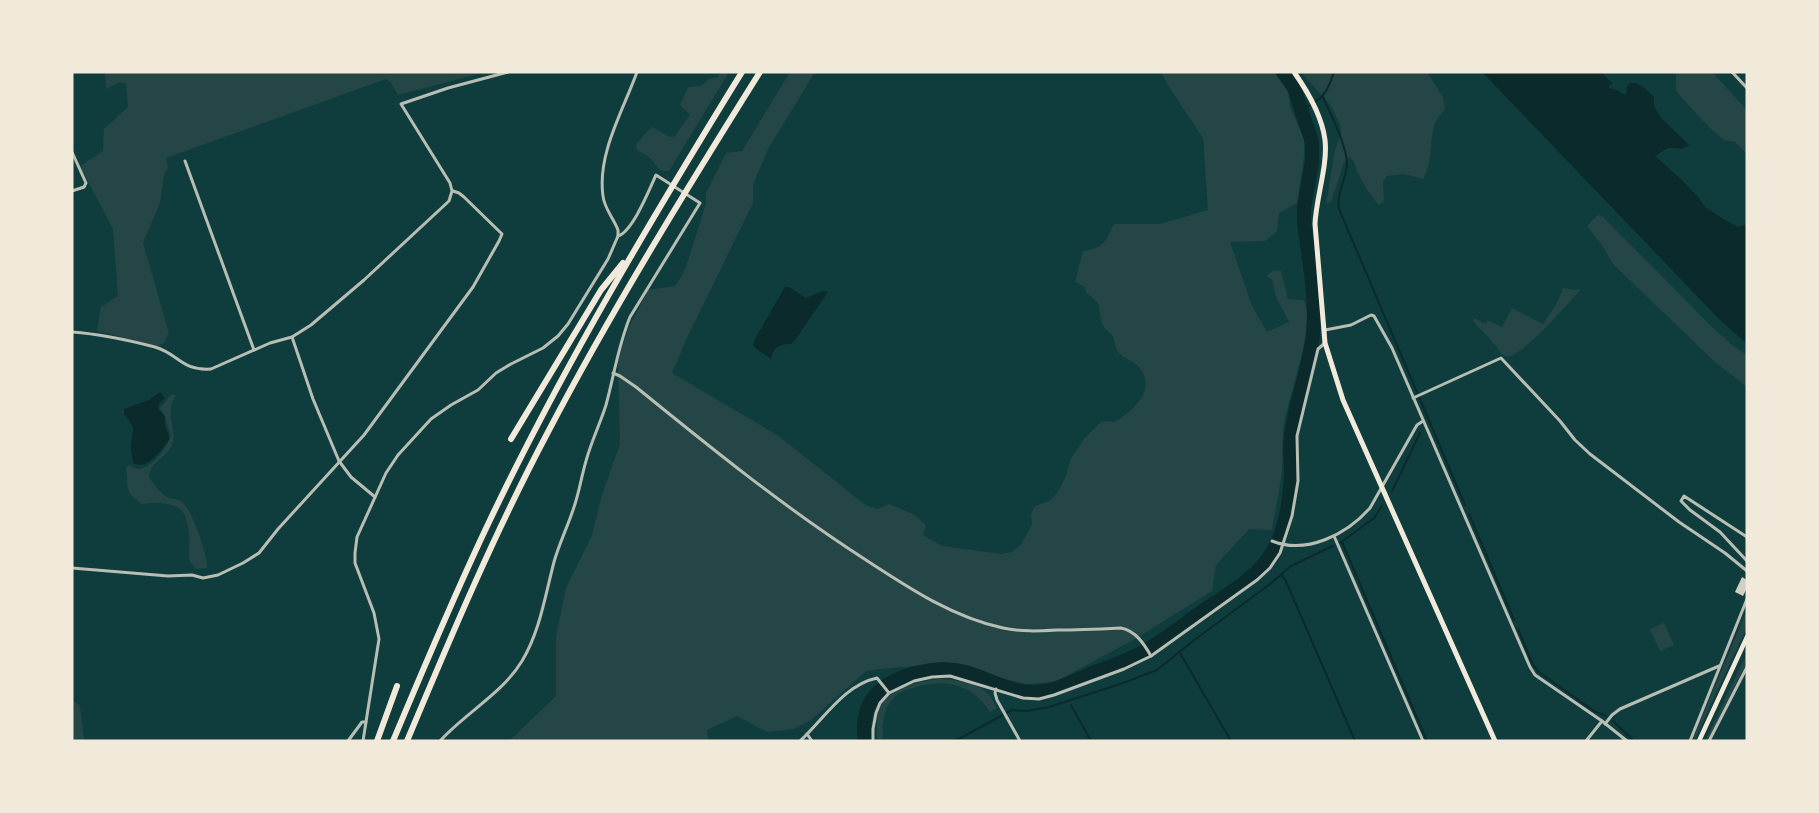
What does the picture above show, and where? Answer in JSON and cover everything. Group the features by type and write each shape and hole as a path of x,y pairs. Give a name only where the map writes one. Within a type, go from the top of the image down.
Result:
{"highway":[{"path":"393,741 490,519 575,354 638,244 742,72"},
{"path":"407,741 468,598 548,433 627,288 760,72"},
{"path":"511,440 601,290 638,244"},
{"path":"377,741 397,686"}],"main road":[{"path":"1294,72 1311,99 1325,141 1315,224 1325,343 1343,400 1495,741"},
{"path":"1699,741 1747,637"}],"street":[{"path":"72,332 96,334 157,348 192,369 200,370 211,369 270,343 292,337 311,325 364,280 449,201 453,191 450,183 401,104 448,88 508,72"},
{"path":"363,741 379,639 374,613 355,563 357,537 386,473 398,455 431,419 478,390 511,363 543,348 558,336 608,260 618,236 616,224 603,197 605,162 612,136 637,72"},
{"path":"1732,72 1747,88"},
{"path":"72,152 86,183 84,187 72,191"},
{"path":"185,161 254,350"},
{"path":"440,741 509,678 521,663 531,644 544,608 560,540 573,512 586,460 606,405 623,333 630,317 700,202 656,175 638,213 625,232 618,236"},
{"path":"72,568 168,576 192,575 203,578 218,575 259,553 364,435 473,287 499,241 502,234 464,197 453,191"},
{"path":"1324,330 1340,328 1371,315 1374,316 1392,348 1530,667 1535,675 1604,722 1627,741"},
{"path":"292,337 313,399 339,462 358,485 375,497"},
{"path":"873,741 873,729 880,703 888,692 914,681 950,676 1023,698 1039,699 1054,695 1124,669 1150,654 1257,580 1270,568 1282,545 1296,496 1297,436 1318,350 1325,343"},
{"path":"1414,398 1501,358 1590,454 1679,522 1747,570"},
{"path":"613,373 636,387 737,470 840,543 915,592 962,616 1023,632 1121,628 1128,630 1150,654"},
{"path":"1272,541 1282,545 1305,546 1347,529 1370,508 1417,425 1423,421"},
{"path":"1747,537 1684,496 1681,501 1720,532 1747,561"},
{"path":"1334,536 1423,741"},
{"path":"1690,741 1706,706 1719,666 1747,599"},
{"path":"1586,741 1620,709 1719,666"},
{"path":"1709,741 1747,667"},
{"path":"800,741 849,691 865,681 877,678 888,692"},
{"path":"996,689 997,700 1020,741"},
{"path":"348,741 362,722 366,722"},
{"path":"807,735 812,741"}],"shaded area":[{"path":"105,72 486,72 398,95 386,79 166,158 168,167 164,175 160,203 143,243 169,333 164,343 158,346 97,331 101,307 118,296 113,229 80,166 103,151 104,129 128,107 126,84 120,82 106,89"},
{"path":"721,72 729,72 669,171 659,169 650,158 637,150 636,144 652,127 670,137 675,136 690,115 680,105 688,87 701,86 709,79 718,77"},
{"path":"790,72 815,72 768,149 753,185 753,203 672,373 777,435 867,506 878,509 889,504 913,514 926,525 923,535 942,546 1001,554 1012,552 1021,545 1032,524 1031,514 1035,506 1049,501 1058,492 1071,458 1084,439 1101,422 1115,422 1130,411 1142,397 1145,389 1146,381 1143,373 1136,364 1118,352 1112,335 1104,327 1099,304 1086,292 1085,287 1075,282 1083,251 1100,246 1114,224 1160,224 1208,210 1203,138 1161,72 1274,72 1289,90 1290,107 1304,139 1304,157 1297,203 1279,213 1277,231 1265,241 1230,242 1252,306 1267,332 1289,322 1276,297 1272,279 1266,276 1274,270 1281,271 1288,299 1304,300 1307,312 1304,343 1283,431 1282,471 1272,530 1249,529 1216,565 1212,591 1135,639 1055,682 1025,684 950,664 889,668 866,671 811,720 794,729 767,732 737,716 707,730 708,741 509,741 556,696 556,637 566,588 592,535 602,495 620,444 618,361 628,329 648,290 675,286 683,274 706,203 706,193 726,153 742,151"},
{"path":"1301,72 1427,72 1443,97 1445,109 1434,128 1429,164 1423,179 1404,174 1387,176 1383,181 1384,201 1379,205 1365,187 1350,157 1344,162 1331,202 1326,204 1335,150 1341,133 1340,124 1331,106"},
{"path":"1482,72 1601,72 1613,84 1609,85 1609,88 1625,95 1629,83 1637,84 1654,97 1654,106 1661,118 1689,145 1681,149 1667,149 1655,156 1682,180 1705,207 1738,227 1747,224 1747,344 1719,319"},
{"path":"1676,72 1712,72 1747,110 1747,154 1735,142 1724,140 1710,128 1676,91"},
{"path":"1598,215 1602,216 1713,328 1747,355 1747,387 1714,361 1613,264 1587,226"},
{"path":"785,287 789,287 806,298 823,291 828,292 795,340 791,344 777,347 771,359 753,345"},
{"path":"1563,288 1581,289 1533,340 1512,355 1502,354 1473,321 1474,318 1486,324 1487,320 1502,327 1512,308 1543,324 1557,303"},
{"path":"160,392 165,398 159,404 158,409 165,416 169,440 149,462 139,465 133,463 131,447 133,430 124,414 124,409 149,400"},
{"path":"172,394 176,396 171,409 173,441 168,451 152,468 149,477 163,494 181,501 186,506 202,544 207,568 196,569 189,560 188,528 183,512 170,505 142,504 129,492 128,488 126,468 129,465 138,469 149,465 163,451 169,440 171,435 160,408"},
{"path":"1747,610 1747,627 1694,741 1692,741"},
{"path":"1664,623 1674,645 1660,651 1650,629"},
{"path":"1747,653 1747,662 1705,741"},
{"path":"939,679 976,686 988,694 997,708 990,712 976,695 949,684 927,684 908,689 891,700 884,717 883,741 877,741 878,715 885,700 898,690"},
{"path":"72,700 80,706 84,741 72,741"}],"building":[{"path":"1742,577 1747,580 1747,588 1743,596 1735,592"}],"waterway":[{"path":"865,741 865,721 871,701 888,684 900,678 927,671 953,670 1026,692 1043,691 1073,682 1153,646 1249,579 1273,551 1281,533 1288,503 1291,436 1311,347 1314,321 1313,292 1304,221 1312,161 1312,142 1294,88 1283,72"},
{"path":"1301,110 1323,96 1334,72"},
{"path":"1323,97 1346,155 1347,169 1339,197 1339,209 1465,505"},
{"path":"1392,491 1420,433"},
{"path":"1340,543 1374,518 1382,506"},
{"path":"1469,514 1514,620"},
{"path":"1342,542 1427,741"},
{"path":"955,741 1012,710 1027,711 1049,707 1157,670 1291,566 1333,546"},
{"path":"1281,575 1285,579 1355,741"},
{"path":"1518,629 1533,665 1539,672 1594,711 1606,716"},
{"path":"1180,653 1231,741"},
{"path":"1071,705 1091,741"},
{"path":"1613,721 1634,741"}]}
